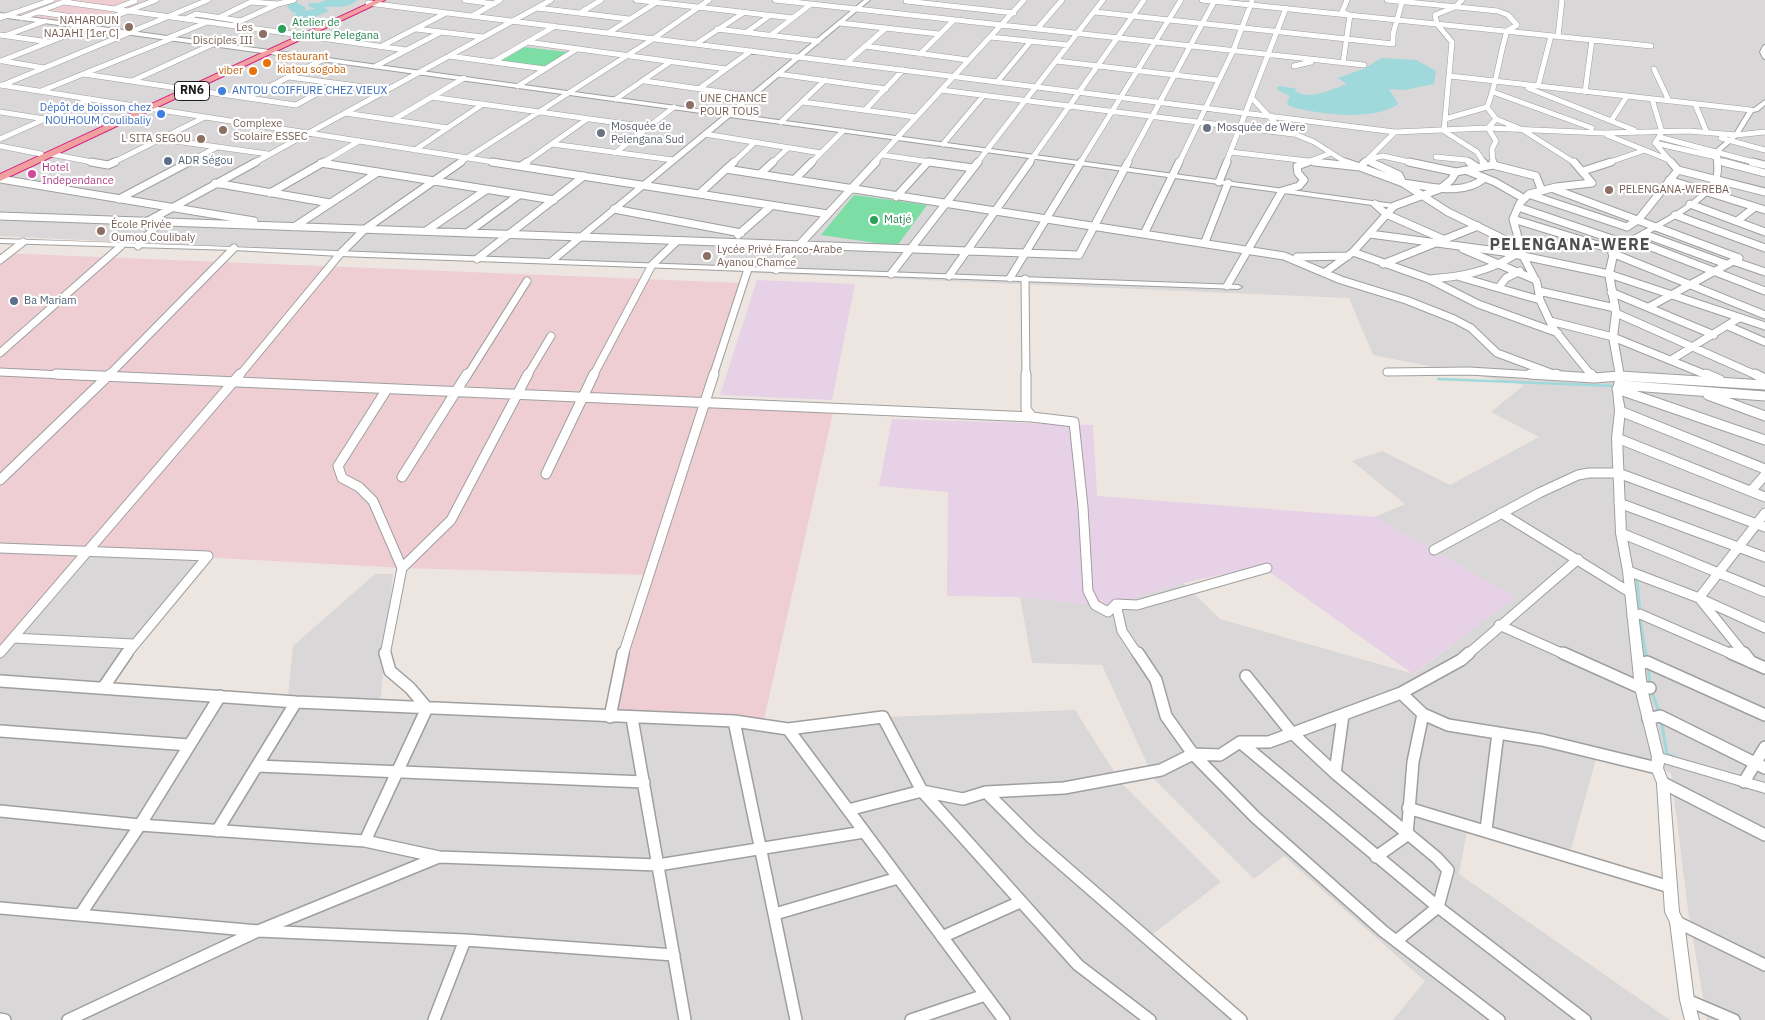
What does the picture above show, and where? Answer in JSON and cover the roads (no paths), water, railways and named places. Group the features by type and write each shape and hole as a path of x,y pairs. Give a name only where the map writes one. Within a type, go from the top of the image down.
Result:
{"highway":[{"name":"RN6","path":"0,173 147,108 193,90 375,2"},
{"name":"RN6","path":"0,179 184,89 270,52"}],"street":[{"path":"33,0 49,1"},
{"path":"22,18 70,0"},
{"path":"125,0 149,3"},
{"path":"1,61 156,0"},
{"path":"1,85 208,0"},
{"path":"229,26 278,4 294,0"},
{"path":"465,0 494,4"},
{"path":"472,16 500,0"},
{"path":"147,222 551,0"},
{"path":"580,13 601,0"},
{"path":"636,0 793,18"},
{"path":"0,653 90,551 123,509 234,382 340,254 365,229 466,158 569,93 626,54 653,39 709,0"},
{"path":"775,0 1364,66"},
{"path":"551,262 727,114 867,0"},
{"path":"776,270 1024,0"},
{"path":"1037,29 1062,0"},
{"path":"1096,0 1103,0"},
{"path":"891,274 1103,0"},
{"path":"949,276 1119,38 1144,0"},
{"path":"1010,278 1181,0"},
{"path":"1202,0 1252,2 1286,8 1651,46"},
{"path":"1347,0 1342,12 1350,15"},
{"path":"1387,0 1498,11 1508,15 1517,25 1507,31 1499,55 1494,92 1487,107 1445,119"},
{"path":"1418,0 1428,5"},
{"path":"1444,131 1452,42 1437,24 1435,15 1455,7 1462,0"},
{"path":"1558,37 1562,0"},
{"path":"0,17 8,16 49,1"},
{"path":"89,19 135,1"},
{"path":"219,18 254,1 278,4"},
{"path":"892,13 907,1 1014,13"},
{"path":"0,216 1079,255 1159,102 1192,46 1214,1"},
{"path":"64,2 406,50"},
{"path":"375,2 446,13 1395,132 1488,128 1661,134 1689,131 1736,135 1763,133"},
{"path":"608,33 657,2"},
{"path":"1144,234 1203,108 1233,51 1252,2"},
{"path":"1095,12 1393,44 1392,34 1402,2"},
{"path":"771,35 811,4"},
{"path":"537,8 629,19"},
{"path":"1219,182 1286,8"},
{"path":"38,12 103,21"},
{"path":"380,47 446,13"},
{"path":"696,44 743,13"},
{"path":"183,20 196,14 241,20"},
{"path":"1343,63 1350,15"},
{"path":"8,16 1394,206"},
{"path":"747,32 769,16"},
{"path":"920,54 954,20"},
{"path":"2,36 44,21"},
{"path":"40,92 205,22"},
{"path":"840,23 939,34"},
{"path":"493,62 555,26"},
{"path":"416,28 483,37"},
{"path":"846,63 886,28"},
{"path":"718,29 818,41"},
{"path":"376,66 441,32"},
{"path":"2,36 50,42"},
{"path":"1538,86 1552,36"},
{"path":"990,37 1068,45"},
{"path":"1585,92 1592,40"},
{"path":"997,82 1031,41"},
{"path":"527,42 726,69"},
{"path":"132,81 213,44"},
{"path":"865,46 968,60"},
{"path":"1765,47 1763,52 1765,57"},
{"path":"518,86 577,49"},
{"path":"700,88 751,51"},
{"path":"448,56 545,70"},
{"path":"247,98 324,59"},
{"path":"1294,66 1317,60"},
{"path":"1,61 44,68"},
{"path":"1056,61 1217,80"},
{"path":"616,99 645,81 670,62"},
{"path":"1654,69 1669,101"},
{"path":"865,110 903,70"},
{"path":"84,74 184,89"},
{"path":"778,74 886,89"},
{"path":"1450,76 1751,110 1756,110 1765,102"},
{"path":"289,77 387,90"},
{"path":"393,120 464,78"},
{"path":"781,122 825,80"},
{"path":"645,81 749,96"},
{"path":"193,90 296,105 336,83"},
{"path":"1513,83 1639,132"},
{"path":"1,85 828,214"},
{"path":"941,90 1293,134"},
{"path":"1494,92 1601,132 1670,161"},
{"path":"943,144 984,95"},
{"path":"1611,121 1627,96"},
{"path":"431,97 648,127"},
{"path":"1251,97 1280,128 1331,152 1349,164 1403,183 1440,188 1468,186 1480,183 1485,178"},
{"path":"0,139 90,99"},
{"path":"1652,99 1661,134 1655,143"},
{"path":"803,102 916,117"},
{"path":"415,150 483,104"},
{"path":"1695,104 1707,132"},
{"path":"615,153 674,107"},
{"path":"1429,279 1457,277 1500,266 1520,255 1522,248 1513,219 1523,198 1552,188 1592,183 1572,159 1523,130 1496,119 1487,107"},
{"path":"1692,1020 1687,1000 1677,922 1672,912 1663,782 1648,719 1646,688 1632,616 1631,593 1621,533 1617,438 1620,411 1619,383 1613,337 1616,310 1609,274 1613,252 1624,243 1644,234 1675,215 1706,192 1716,178 1717,156 1728,140 1736,135 1751,110"},
{"path":"0,112 45,119"},
{"path":"345,113 448,128"},
{"path":"51,154 108,165 206,117"},
{"path":"521,166 587,119"},
{"path":"1488,128 1496,119"},
{"path":"1488,128 1496,141 1492,149 1490,165"},
{"path":"795,179 843,130"},
{"path":"1444,131 1477,152 1490,165"},
{"path":"1689,131 1765,150"},
{"path":"1360,167 1395,132"},
{"path":"705,134 821,153"},
{"path":"1661,134 1765,173"},
{"path":"161,138 269,154"},
{"path":"270,193 359,141"},
{"path":"699,194 754,143"},
{"path":"1655,143 1765,165"},
{"path":"1655,143 1678,170 1716,178 1765,192"},
{"path":"552,144 673,160"},
{"path":"0,146 42,154"},
{"path":"119,199 217,147"},
{"path":"760,174 788,148"},
{"path":"1583,171 1645,150"},
{"path":"1231,152 1360,167"},
{"path":"1227,286 1282,191 1298,186 1304,180 1298,173 1297,166 1331,152"},
{"path":"882,155 973,168"},
{"path":"1367,160 1383,156 1456,172 1490,165 1536,176 1542,191"},
{"path":"1436,157 1467,160 1478,168"},
{"path":"1367,160 1399,175 1403,183 1448,212 1522,248"},
{"path":"896,197 928,162"},
{"path":"321,163 554,200"},
{"path":"726,169 896,197 1250,249 1284,256 1308,258 1351,254 1429,279 1478,304 1558,334"},
{"path":"1531,194 1627,227 1639,219 1678,170"},
{"path":"1468,171 1523,198"},
{"path":"0,179 294,227 378,172"},
{"path":"1324,273 1351,254 1394,206 1440,188 1451,180 1456,172"},
{"path":"477,259 584,176"},
{"path":"1669,180 1765,210"},
{"path":"216,184 330,203"},
{"path":"1205,242 1228,184"},
{"path":"1552,188 1739,258 1649,307"},
{"path":"426,231 486,190"},
{"path":"467,233 519,195"},
{"path":"1375,204 1386,214 1442,241"},
{"path":"1690,204 1765,232"},
{"path":"730,242 771,206"},
{"path":"1518,207 1624,243"},
{"path":"1737,221 1755,207"},
{"path":"614,209 741,233"},
{"path":"1675,215 1765,248"},
{"path":"1513,219 1613,252 1765,315"},
{"path":"138,246 160,222"},
{"path":"1384,264 1478,226"},
{"path":"1370,234 1442,241 1609,274 1765,326"},
{"path":"1644,234 1729,263 1765,272"},
{"path":"1633,240 1765,291"},
{"path":"0,241 234,248 340,254 1238,287"},
{"path":"546,474 582,397 652,265 677,241"},
{"path":"0,260 23,242"},
{"path":"1453,244 1536,280"},
{"path":"0,353 121,246"},
{"path":"0,480 107,377 234,248"},
{"path":"1520,255 1527,263 1536,280 1540,300 1550,321 1558,334 1594,378"},
{"path":"1284,256 1341,280 1406,300 1454,319 1471,328 1482,341 1497,353 1560,376"},
{"path":"1499,287 1506,278 1518,273 1527,263"},
{"path":"610,717 624,646 748,269"},
{"path":"1457,277 1499,287 1540,300"},
{"path":"1025,279 1026,409 1032,417"},
{"path":"402,477 527,281"},
{"path":"1539,291 1616,310 1765,379"},
{"path":"1611,292 1714,335"},
{"path":"1671,360 1739,318"},
{"path":"1550,321 1613,337 1728,383"},
{"path":"1728,326 1765,342"},
{"path":"427,708 410,688 390,671 385,653 402,568 451,520 516,394 551,336"},
{"path":"1387,372 1469,371 1594,378 1619,383 1765,396"},
{"path":"0,372 704,402 1069,420 1074,422 1083,507 1088,591 1100,610 1108,612 1116,604 1137,605 1267,568"},
{"path":"1619,383 1765,385"},
{"path":"1619,383 1765,440"},
{"path":"387,389 338,466 342,478 359,487 373,501 402,568"},
{"path":"1698,391 1765,416"},
{"path":"1620,411 1765,470"},
{"path":"1617,438 1765,496"},
{"path":"1434,550 1501,513 1578,475 1618,474 1761,526"},
{"path":"1751,491 1765,474"},
{"path":"1619,502 1765,557"},
{"path":"1501,513 1631,593"},
{"path":"1700,598 1718,572 1761,526 1765,513"},
{"path":"1621,533 1765,592"},
{"path":"0,548 208,556 134,644 103,688"},
{"path":"848,810 922,791 963,799 986,792 1064,788 1161,770 1193,754 1220,755 1240,742 1269,742 1291,732 1401,693 1461,660 1499,625 1578,559"},
{"path":"1628,571 1700,598 1765,628"},
{"path":"1700,598 1750,662"},
{"path":"1116,604 1122,631 1156,680 1166,716 1193,754 1255,817 1396,941 1499,1020"},
{"path":"1632,616 1640,614 1765,668"},
{"path":"1499,625 1646,688"},
{"path":"13,638 134,644"},
{"path":"1640,664 1647,662 1765,715"},
{"path":"1246,676 1291,732 1335,773 1407,835 1437,858 1448,870 1438,907 1396,941"},
{"path":"0,682 296,702 734,721 788,729 883,717 922,791 1078,966 1149,1020"},
{"path":"1401,693 1423,714 1448,725 1542,740 1658,763 1765,788"},
{"path":"80,915 140,825 220,696"},
{"path":"217,831 296,702"},
{"path":"365,842 427,708"},
{"path":"1407,835 1413,762 1423,714"},
{"path":"1335,773 1343,715"},
{"path":"1648,719 1660,716 1765,768"},
{"path":"632,718 685,1020"},
{"path":"734,721 796,1020"},
{"path":"788,729 1004,1020"},
{"path":"0,731 190,745"},
{"path":"1486,830 1498,733"},
{"path":"1240,742 1438,907 1585,1020"},
{"path":"1744,782 1765,747"},
{"path":"257,766 644,782"},
{"path":"1663,782 1765,835"},
{"path":"986,792 1032,838 1240,1020"},
{"path":"1408,808 1486,830 1585,864 1670,887"},
{"path":"0,811 140,825 365,842 439,857 658,865 762,850 864,832"},
{"path":"1376,857 1407,835"},
{"path":"68,1020 258,931 439,857"},
{"path":"775,914 898,878"},
{"path":"942,937 1020,902"},
{"path":"0,908 258,931 465,940 674,955"},
{"path":"1677,922 1765,964"},
{"path":"434,1020 465,940"},
{"path":"911,1020 985,995"},
{"path":"1687,1000 1734,1020"},
{"path":"0,1019 5,1020"}],"water":[{"path":"327,0 357,0 346,6 324,7 329,11 304,22 293,16 297,13 292,12 287,6 294,1 306,8 305,11 317,8 308,7 309,3 319,3"},
{"path":"1382,58 1416,60 1436,71 1434,84 1404,90 1389,89 1398,104 1387,110 1360,115 1329,114 1289,106 1287,102 1290,96 1278,90 1277,87 1298,89 1294,90 1306,95 1313,95 1347,84 1338,78 1363,69"}],"waterway":[{"path":"1438,379 1615,386"},
{"path":"1637,578 1640,612"},
{"path":"1640,618 1646,655"},
{"path":"1646,653 1647,659"},
{"path":"1648,667 1650,684"},
{"path":"1652,692 1659,712"},
{"path":"1661,720 1667,754 1674,757"}],"place":[{"name":"NAHAROUN NAJAHI [1er C]","path":"129,27"},
{"name":"Atelier de teinture Pelegana","path":"282,29"},
{"name":"Les Disciples III","path":"263,34"},
{"name":"restaurant kiatou sogoba","path":"267,63"},
{"name":"viber","path":"253,71"},
{"name":"ANTOU COIFFURE CHEZ VIEUX","path":"222,91"},
{"name":"UNE CHANCE POUR TOUS","path":"690,105"},
{"name":"Dépôt de boisson chez NOUHOUM Coulibaliy","path":"161,114"},
{"name":"Mosquée de Were","path":"1207,128"},
{"name":"Complexe Scolaire ESSEC","path":"223,130"},
{"name":"Mosquée de Pelengana Sud","path":"601,133"},
{"name":"L SITA SEGOU","path":"201,139"},
{"name":"ADR Ségou","path":"168,161"},
{"name":"Hotel Independance","path":"32,174"},
{"name":"PELENGANA-WEREBA","path":"1609,190"},
{"name":"Matjé","path":"874,220"},
{"name":"École Privée Oumou Coulibaly","path":"101,231"},
{"name":"Lycée Privé Franco-Arabe Ayanou Chamce","path":"707,256"},
{"name":"Ba Mariam","path":"14,301"}],"district":[{"name":"PELENGANA-WERE","path":"1570,245"}]}
